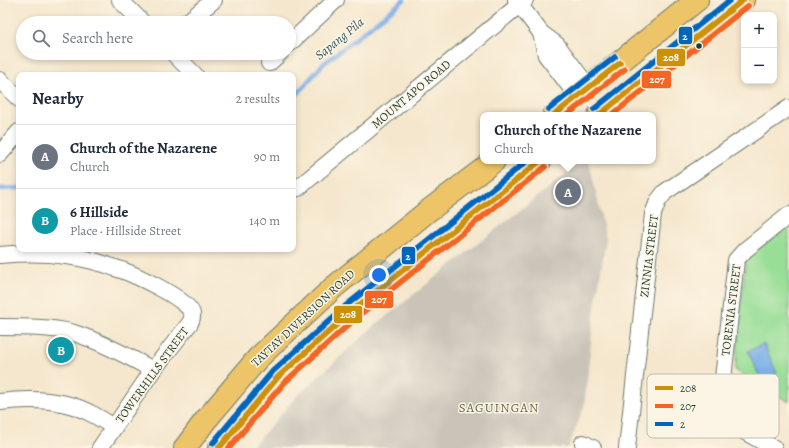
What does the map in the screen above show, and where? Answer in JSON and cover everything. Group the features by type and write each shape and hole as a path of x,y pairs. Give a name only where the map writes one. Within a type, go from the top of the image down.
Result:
{"main road":[{"path":"558,112 697,0"},
{"path":"603,112 743,0"},
{"name":"TAYTAY DIVERSION ROAD","path":"185,448 205,421 258,358 293,325 334,287 428,211 490,164"},
{"path":"219,448 278,377 330,330 398,272 536,164"}],"street":[{"path":"120,0 136,16"},
{"path":"195,16 214,0"},
{"path":"296,37 336,0"},
{"path":"520,2 541,33 557,45 583,93"},
{"name":"MOUNT APO ROAD","path":"298,188 520,2"},
{"path":"180,60 192,72"},
{"path":"0,80 16,96"},
{"name":"ZINNIA STREET","path":"627,448 653,214 658,201 665,192 789,108"},
{"path":"0,154 16,135"},
{"name":"TORENIA STREET","path":"724,374 736,260 745,250 789,215"},
{"name":"TOWERHILLS STREET","path":"0,255 46,254 91,260 116,268 154,284 189,307 192,314 190,323 153,370 100,448"},
{"path":"0,327 33,327 74,333 123,353 153,370"},
{"path":"0,402 24,400 65,404 91,414 114,427"},
{"name":"TORENIA STREET","path":"756,438 774,448"}],"shaded area":[{"path":"578,164 590,164 606,239 594,314 584,407 568,448 251,448 296,397 374,326"}],"green space":[{"path":"789,227 789,402 779,396 779,374 742,374 735,370 746,257"}],"water":[{"path":"764,344 777,373 758,374 748,351"}],"waterway":[{"name":"Sapang Pila","path":"296,95 322,65 404,0"},
{"name":"Sapang Pila","path":"0,189 16,188"}],"transit line":[{"name":"2","path":"594,109 730,0"},
{"name":"208","path":"603,112 743,0"},
{"name":"207","path":"616,112 748,6"},
{"name":"2","path":"549,109 615,57"},
{"name":"208","path":"558,112 620,63"},
{"name":"207","path":"571,112 625,69"},
{"name":"2","path":"213,443 273,371 348,304 523,164"},
{"name":"208","path":"219,448 278,377 353,310 536,164"},
{"name":"207","path":"229,448 284,383 358,316 545,167"}],"place":[{"name":"Church of the Nazarene","path":"568,192"},
{"name":"6 Hillside","path":"61,350"}],"district":[{"name":"SAGUINGAN","path":"499,407"}]}
